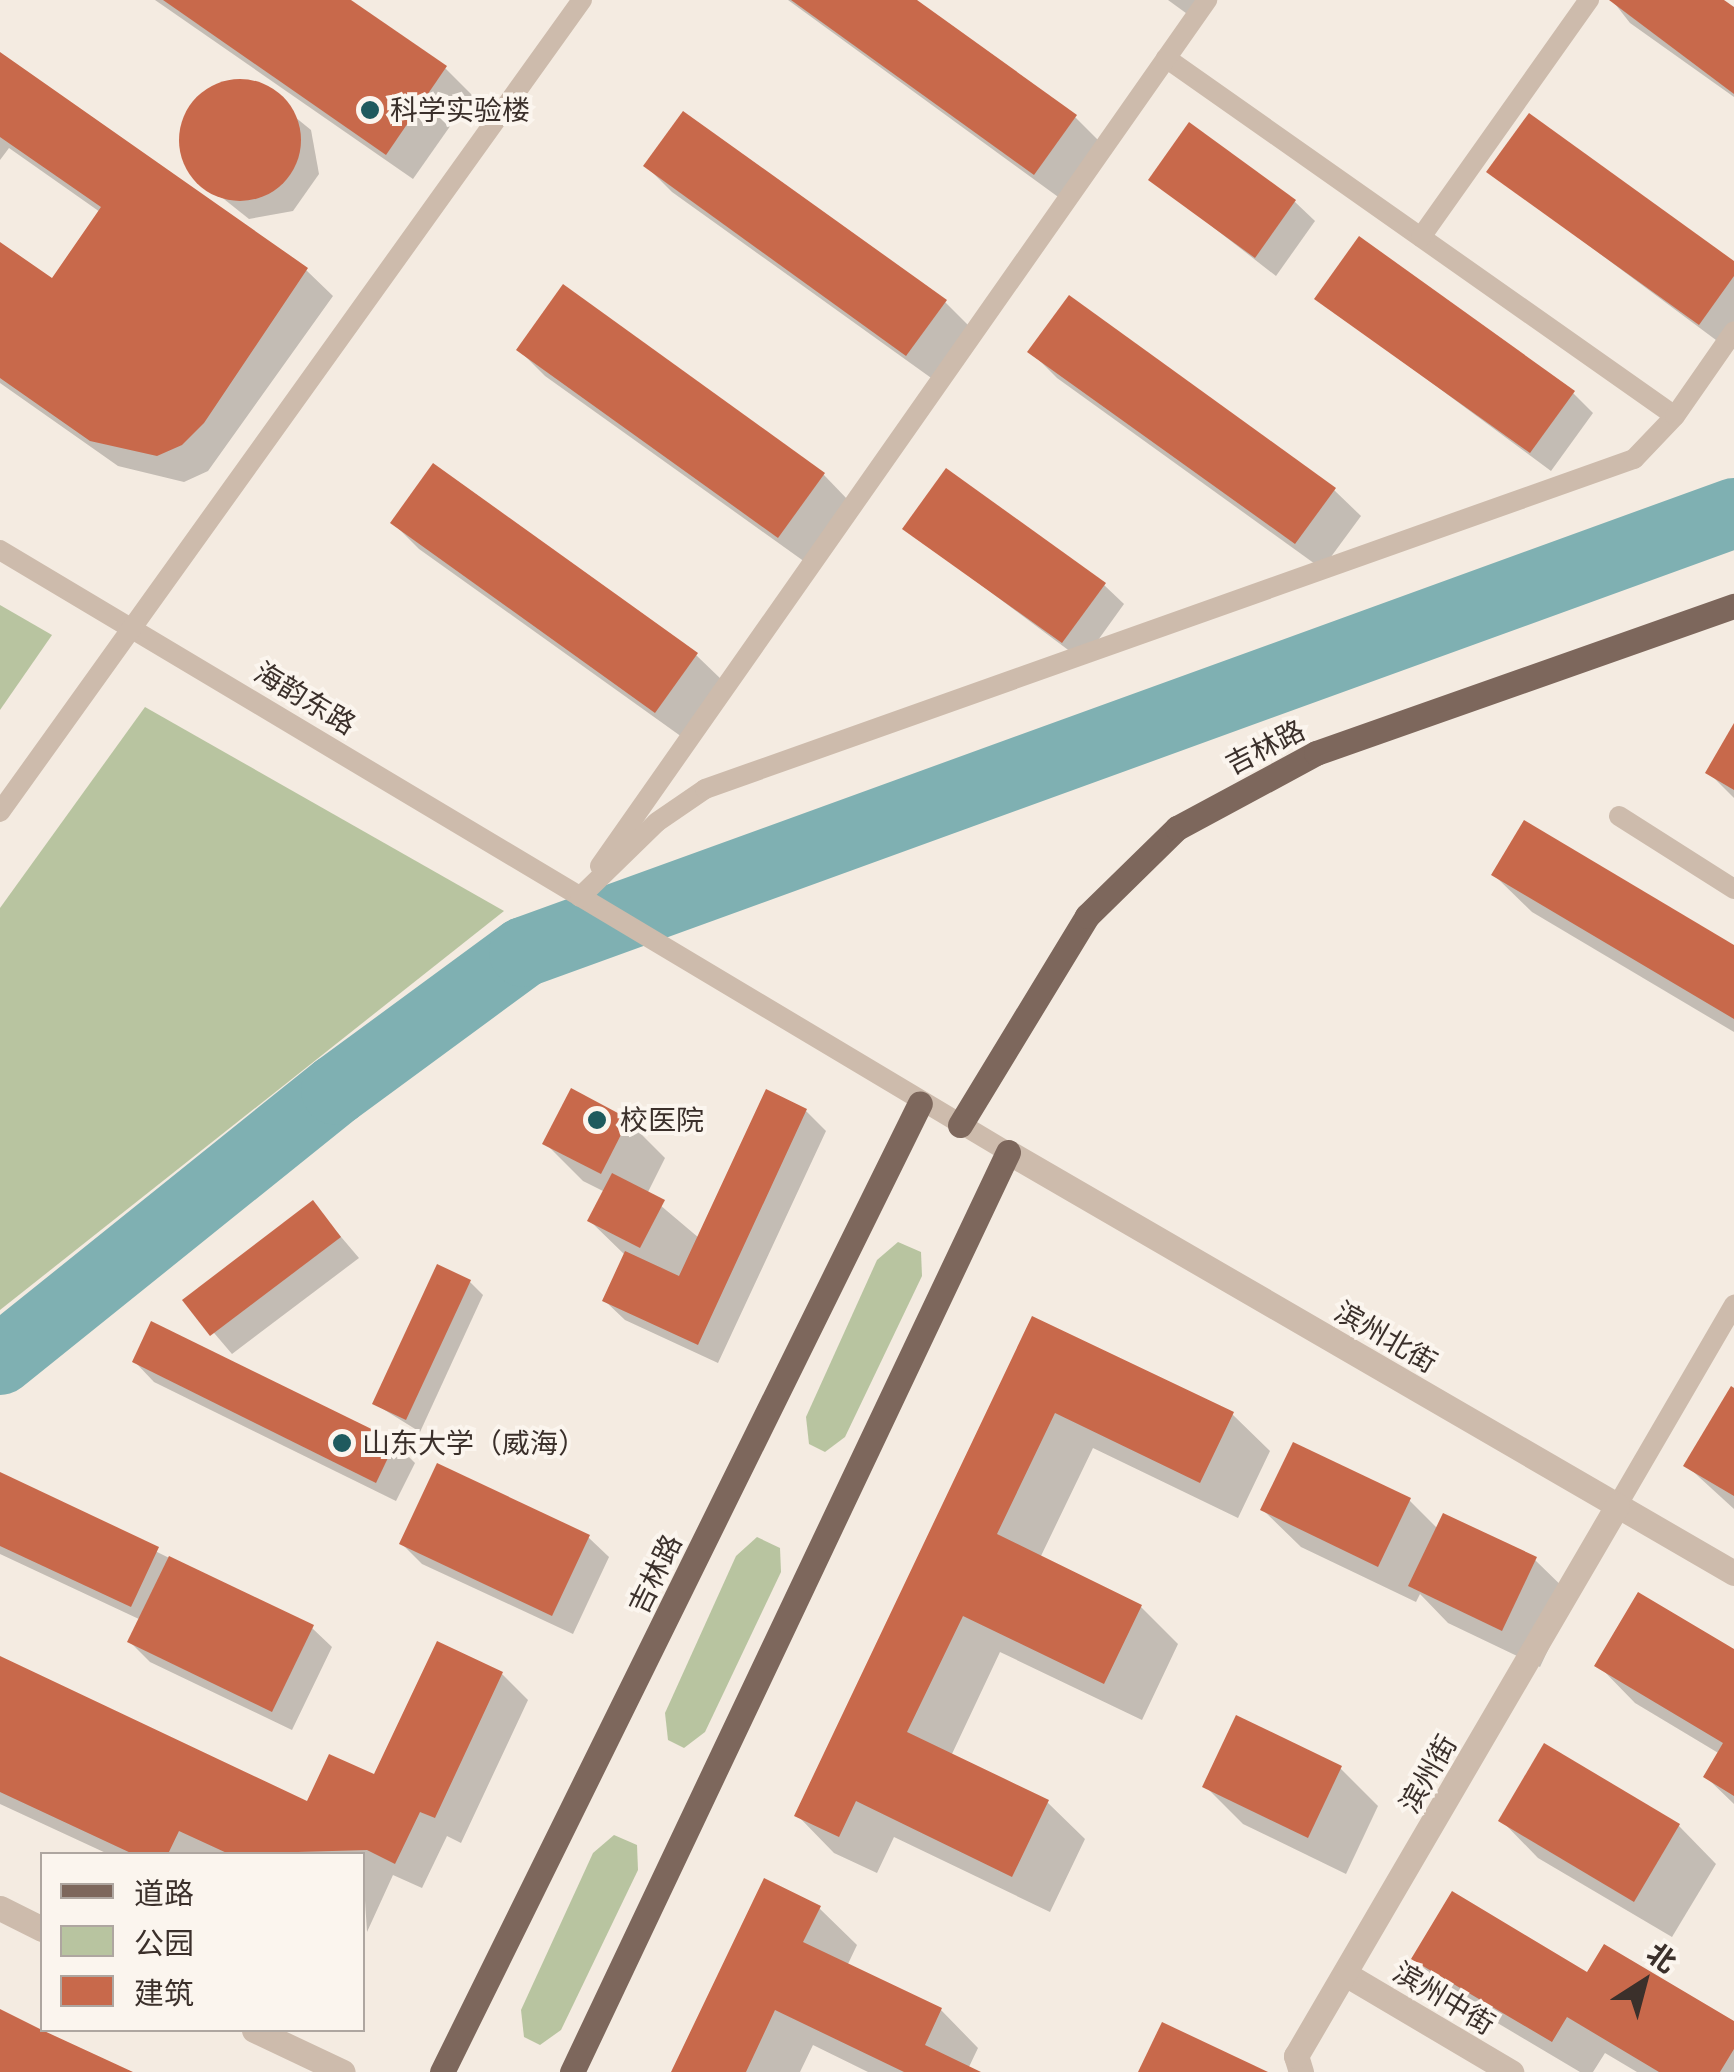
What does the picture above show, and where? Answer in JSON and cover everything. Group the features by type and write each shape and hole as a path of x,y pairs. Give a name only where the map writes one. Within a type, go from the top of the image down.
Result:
{"main road":[{"name":"吉林路","path":"960,1125 1086,916 1177,828 1316,753 1734,606"},
{"name":"吉林路","path":"442,2072 920,1103"},
{"path":"572,2072 1008,1152"}],"street":[{"name":"滨州北街","path":"1008,1152 1734,1573"},
{"name":"滨州街","path":"1301,2072 1296,2056 1347,1975 1618,1506"},
{"path":"0,1908 40,1928"},
{"name":"滨州中街","path":"1347,1975 1511,2072"},
{"path":"258,2032 343,2072"}],"lane":[{"path":"0,812 582,0"},
{"path":"580,897 666,764 1207,0"},
{"path":"1421,237 1589,0"},
{"path":"1166,58 1675,416"},
{"path":"580,897 657,822 705,790 1634,460 1675,416 1734,331"},
{"name":"海韵东路","path":"0,550 132,625 920,1103 1008,1152"},
{"path":"1619,816 1734,889"},
{"path":"1618,1506 1727,1330 1734,1305"}],"green space":[{"path":"0,605 52,635 0,710"},
{"path":"145,707 504,911 0,1310 0,908"},
{"path":"898,1242 921,1252 922,1276 845,1437 825,1452 809,1444 806,1417 877,1260"},
{"path":"757,1537 780,1548 781,1572 705,1732 684,1748 668,1740 665,1713 736,1556"},
{"path":"614,1835 637,1845 638,1870 561,2030 540,2045 524,2037 521,2010 593,1853"}],"building":[{"name":"科学实验楼","path":"163,0 351,0 447,66 386,155"},
{"path":"791,0 917,0 1077,115 1034,175"},
{"path":"1609,0 1724,0 1734,7 1734,94"},
{"path":"0,52 308,268 204,423 182,445 157,456 90,441 0,378 0,242 52,278 101,207 0,137"},
{"path":"240,79 263,84 283,97 296,117 301,140 296,163 283,183 263,196 240,201 217,196 197,183 184,163 179,140 184,117 197,97 217,84"},
{"path":"683,111 947,300 906,356 643,166"},
{"path":"1529,113 1734,261 1734,276 1699,325 1486,172"},
{"path":"1189,122 1296,200 1255,258 1148,180"},
{"path":"1359,236 1575,391 1530,453 1314,299"},
{"path":"563,284 825,473 778,538 516,350"},
{"path":"1069,295 1336,488 1295,544 1027,352"},
{"path":"433,463 698,653 655,713 390,523"},
{"path":"946,468 1106,583 1062,643 902,529"},
{"path":"1734,723 1734,790 1705,773"},
{"path":"1524,820 1734,945 1734,1019 1491,875"},
{"path":"571,1088 629,1119 601,1174 542,1144"},
{"path":"766,1089 807,1109 698,1345 602,1301 625,1251 679,1276"},
{"path":"612,1173 665,1200 640,1248 587,1221"},
{"path":"313,1200 341,1237 210,1336 182,1300"},
{"path":"437,1264 471,1280 406,1420 372,1404"},
{"path":"1032,1316 1234,1412 1200,1483 1055,1413 997,1534 1142,1605 1104,1684 963,1616 907,1732 1049,1800 1012,1877 856,1801 839,1837 794,1816"},
{"path":"151,1321 396,1441 376,1483 132,1362"},
{"path":"1731,1386 1734,1388 1734,1496 1683,1466"},
{"path":"1293,1442 1411,1498 1378,1567 1260,1510"},
{"path":"437,1463 590,1535 552,1616 399,1544"},
{"path":"0,1472 159,1547 131,1607 0,1546"},
{"path":"1443,1513 1537,1557 1502,1631 1408,1586"},
{"path":"169,1556 314,1625 272,1712 127,1642"},
{"path":"1638,1592 1734,1649 1734,1796 1703,1777 1723,1743 1594,1666"},
{"path":"437,1641 503,1672 435,1818 420,1812 395,1864 367,1850 225,1852 179,1831 169,1852 129,1852 0,1792 0,1656 307,1801 329,1754 374,1774"},
{"path":"1236,1715 1342,1766 1308,1838 1202,1787"},
{"path":"1544,1743 1680,1824 1634,1902 1498,1821"},
{"path":"764,1878 821,1906 803,1942 942,2008 925,2045 981,2072 904,2072 775,2010 746,2072 671,2072"},
{"path":"1452,1891 1587,1972 1604,1944 1734,2021 1734,2049 1720,2072 1659,2072 1567,2017 1552,2042 1411,1959"},
{"path":"0,2009 40,2032 133,2072 0,2072"},
{"path":"1162,2022 1268,2072 1138,2072"}],"waterway":[{"path":"0,1360 336,1090 524,952 1734,513"}],"place":[{"name":"科学实验楼","path":"370,110"},
{"name":"校医院","path":"597,1120"},
{"name":"山东大学（威海）","path":"342,1443"}]}
